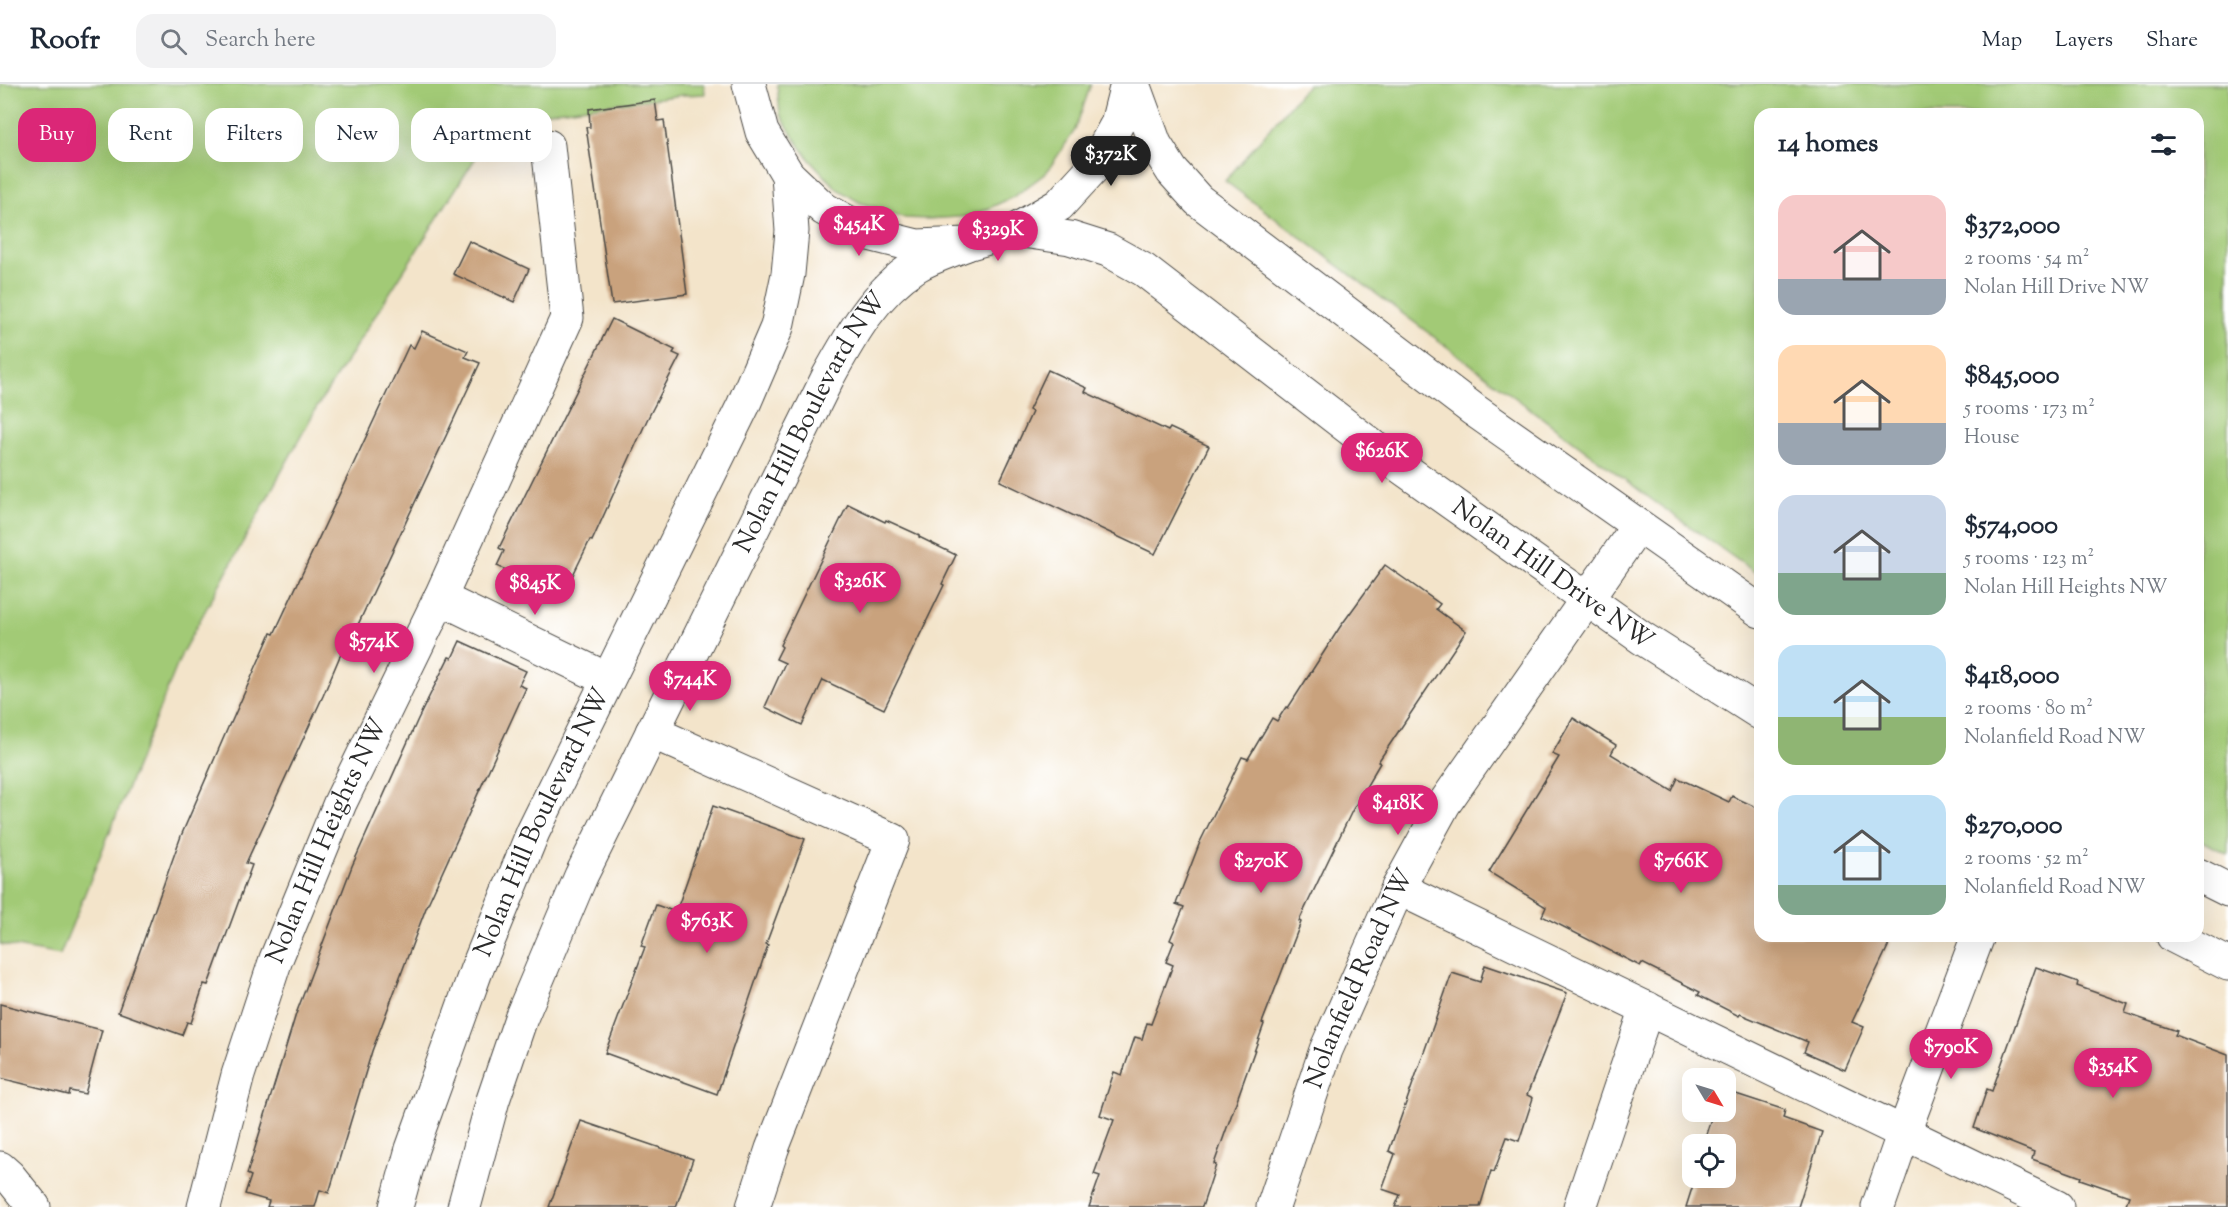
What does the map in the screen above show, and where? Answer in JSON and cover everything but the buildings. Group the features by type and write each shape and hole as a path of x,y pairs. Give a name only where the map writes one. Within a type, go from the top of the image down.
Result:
{"street":[{"path":"749,84 762,132 788,175 824,209 869,234 917,246 967,244 1016,231 1059,205 1093,168 1117,124 1127,84"},
{"path":"1132,84 1155,144 1172,171 1198,200 1474,410 1754,607"},
{"name":"Nolan Hill Heights NW","path":"204,1207 238,1075 276,959 340,803 440,598 567,318 550,162"},
{"name":"Nolan Hill Boulevard NW","path":"396,1207 412,1149 476,971 533,832 743,406 777,327 788,274 792,231 788,175"},
{"name":"Nolan Hill Drive NW","path":"1016,231 1070,238 1108,250 1144,270 1380,452 1642,638 1754,709"},
{"name":"Nolan Hill Boulevard NW","path":"464,1207 493,1100 521,1018 581,876 828,377 855,330 883,293 917,266 967,244"},
{"name":"Nolanfield Road NW","path":"1274,1207 1326,1050 1398,888 1444,804 1638,526"},
{"path":"440,598 607,679"},
{"path":"652,732 893,840 772,1149 753,1207"},
{"path":"2204,878 2228,890"},
{"path":"1398,888 2057,1207"},
{"path":"1878,1207 1976,942"},
{"path":"2185,942 2228,964"},
{"path":"1580,1207 1647,1008"},
{"path":"0,1168 34,1207"}],"green space":[{"path":"0,84 704,84 705,94 552,112 552,108 411,108 411,162 473,162 317,407 182,653 60,955 0,944"},
{"path":"777,84 1091,84 1075,130 1046,173 1013,197 972,216 928,219 905,218 859,202 837,189 810,160 780,114"},
{"path":"1308,84 2228,84 2228,855 2204,842 2204,108 1754,108 1754,571 1655,502 1225,181"}]}
